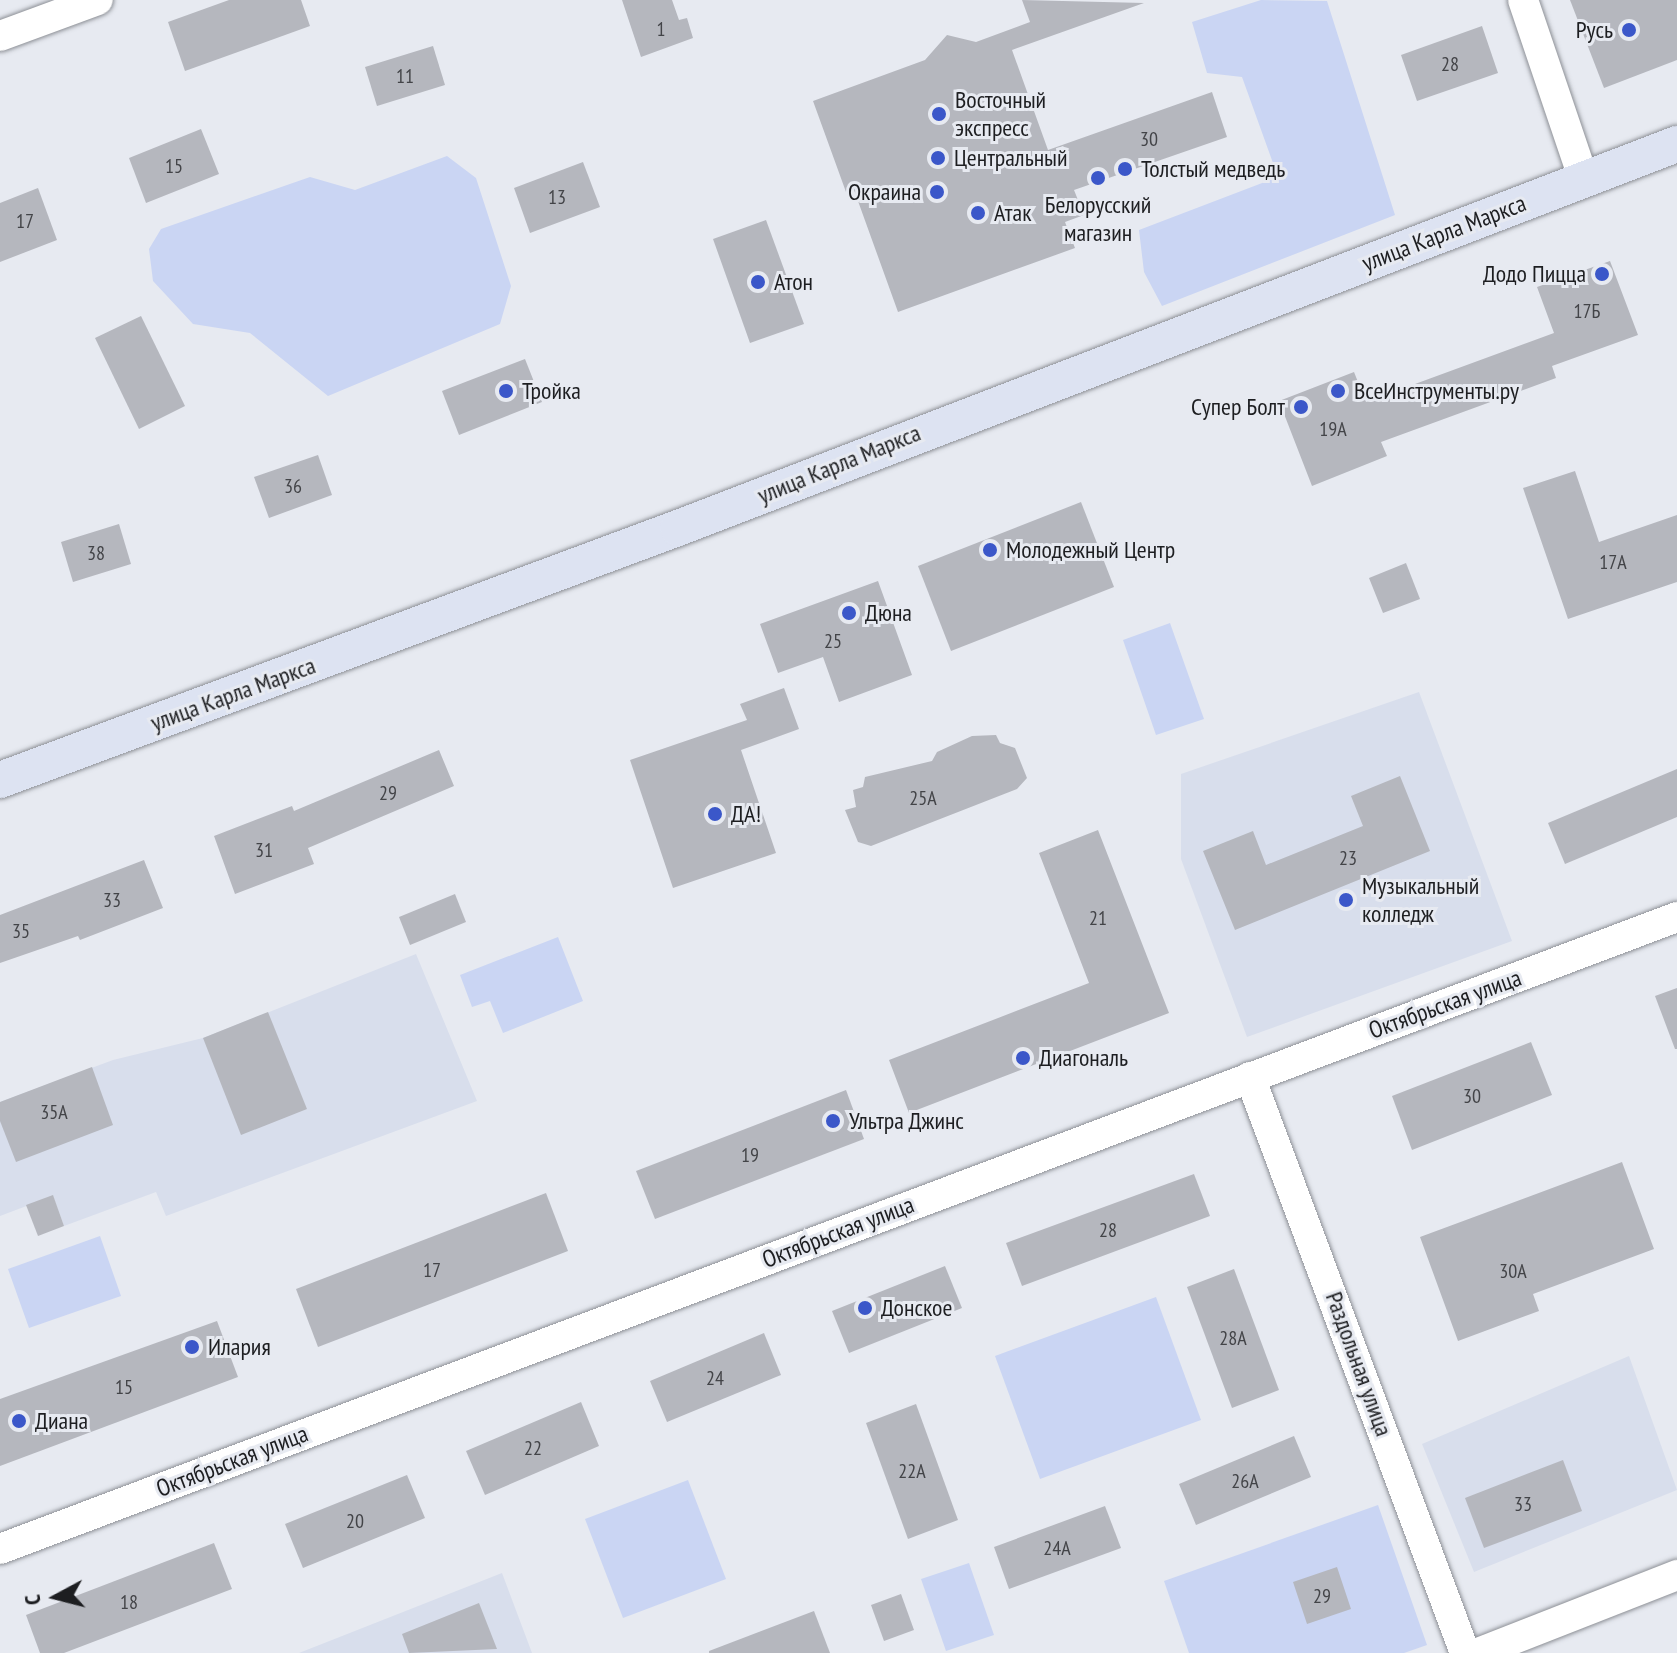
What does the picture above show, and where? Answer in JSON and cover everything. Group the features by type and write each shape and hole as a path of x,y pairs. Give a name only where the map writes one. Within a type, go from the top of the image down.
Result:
{"main road":[{"name":"улица Карла Маркса","path":"0,780 678,528 1677,144"}],"street":[{"path":"0,36 98,0"},
{"path":"1523,0 1584,180"},
{"name":"Октябрьская улица","path":"0,1549 1677,917"},
{"name":"Раздольная улица","path":"1250,1077 1465,1653"},
{"path":"1478,1653 1677,1575"}],"shaded area":[{"path":"1261,0 1327,1 1395,215 1162,306 1144,272 1139,230 1278,177 1242,77 1207,73 1192,22"},
{"path":"447,156 476,178 511,286 500,324 328,396 250,333 193,324 153,281 149,249 161,229 310,177 355,190"},
{"path":"1170,623 1204,719 1156,735 1123,640"},
{"name":"Музыкальный колледж","path":"1419,692 1512,941 1247,1037 1181,859 1181,774"},
{"path":"558,937 583,1001 503,1033 490,1001 472,1007 460,975"},
{"path":"416,954 477,1101 166,1216 156,1192 64,1226 53,1196 0,1216 0,1102 113,1060 203,1038"},
{"path":"100,1236 121,1296 29,1328 8,1269"},
{"path":"1156,1297 1201,1420 1040,1479 995,1356"},
{"path":"1629,1356 1677,1490 1474,1572 1422,1444"},
{"path":"688,1480 726,1579 623,1618 585,1519"},
{"path":"1378,1505 1427,1645 1404,1653 1189,1653 1164,1581"},
{"path":"969,1563 994,1635 946,1651 921,1579"},
{"path":"502,1573 532,1653 299,1653"}],"building":[{"path":"229,0 301,0 310,26 185,71 168,22"},
{"path":"622,0 672,0 679,20 687,18 693,38 641,57"},
{"name":"Центральный","path":"1022,0 1144,3 1012,50 1048,150 1212,92 1227,137 1074,190 1084,215 1065,222 1075,248 898,312 854,190 846,192 813,101 925,60 947,35 976,42 1030,22"},
{"name":"Русь","path":"1570,0 1677,0 1677,60 1604,88"},
{"path":"1482,26 1498,73 1417,101 1401,55"},
{"path":"433,46 445,85 377,106 365,67"},
{"path":"201,129 219,174 146,203 129,158"},
{"path":"583,162 600,207 530,233 514,188"},
{"path":"38,188 57,240 0,262 0,203"},
{"name":"Атон","path":"766,220 804,324 750,343 713,239"},
{"path":"1610,261 1638,335 1552,366 1556,378 1381,442 1387,456 1312,486 1279,401 1354,372 1366,402 1554,333 1537,287"},
{"path":"141,316 185,406 139,429 95,338"},
{"path":"525,359 542,402 459,435 442,391"},
{"path":"318,455 332,495 269,518 254,477"},
{"path":"1575,471 1599,542 1677,515 1677,582 1568,619 1523,488"},
{"path":"1081,502 1114,587 951,651 918,566"},
{"path":"119,524 131,564 73,582 61,542"},
{"path":"1406,563 1420,599 1383,613 1369,578"},
{"path":"878,581 912,675 839,702 823,657 778,673 760,624"},
{"path":"784,688 799,729 741,750 776,853 673,888 630,760 747,720 740,704"},
{"path":"996,735 1000,743 1015,748 1027,778 1017,789 871,846 858,842 845,810 856,807 853,790 863,787 865,777 932,761 937,752 972,736"},
{"path":"439,750 454,786 308,848 314,864 235,894 214,836 292,806 294,811"},
{"path":"1677,769 1677,817 1565,864 1548,823"},
{"path":"1400,776 1430,851 1235,930 1203,851 1253,831 1266,865 1363,826 1351,796"},
{"path":"1098,830 1169,1013 909,1113 889,1060 1089,983 1039,853"},
{"path":"144,860 163,908 80,940 78,936 0,963 0,915"},
{"path":"455,894 466,922 410,945 399,917"},
{"path":"1677,988 1677,1049 1675,1049 1655,996"},
{"path":"268,1012 307,1109 241,1135 203,1038"},
{"path":"1531,1042 1552,1095 1412,1150 1392,1096"},
{"path":"92,1067 113,1125 16,1162 0,1121 0,1102"},
{"path":"846,1090 864,1139 655,1219 636,1171"},
{"path":"1622,1162 1654,1249 1533,1294 1539,1311 1458,1341 1420,1237"},
{"path":"1194,1174 1210,1216 1022,1286 1006,1243"},
{"path":"546,1193 568,1251 318,1347 296,1289"},
{"path":"53,1195 64,1226 38,1236 26,1205"},
{"path":"945,1266 962,1308 849,1353 832,1311"},
{"path":"1234,1269 1279,1390 1232,1408 1187,1287"},
{"path":"217,1321 238,1377 0,1466 0,1399"},
{"path":"764,1333 781,1375 667,1422 650,1381"},
{"path":"581,1402 599,1446 485,1495 466,1451"},
{"path":"916,1404 958,1520 908,1539 866,1423"},
{"path":"1294,1436 1311,1477 1196,1525 1179,1484"},
{"path":"1563,1460 1582,1511 1484,1548 1465,1498"},
{"path":"407,1475 425,1518 303,1568 285,1524"},
{"path":"1105,1506 1121,1548 1009,1589 994,1547"},
{"path":"214,1543 232,1589 64,1653 40,1653 26,1615"},
{"path":"1337,1567 1351,1609 1307,1624 1293,1582"},
{"path":"901,1594 914,1630 884,1641 871,1605"},
{"path":"479,1603 497,1649 409,1653 402,1634"},
{"path":"814,1611 830,1653 709,1653 709,1651"}],"place":[{"name":"Русь","path":"1629,30"},
{"name":"Восточный экспресс","path":"939,114"},
{"name":"Центральный","path":"938,158"},
{"name":"Толстый медведь","path":"1125,169"},
{"name":"Белорусский магазин","path":"1098,178"},
{"name":"Окраина","path":"937,192"},
{"name":"Атак","path":"978,213"},
{"name":"Додо Пицца","path":"1602,274"},
{"name":"Атон","path":"758,282"},
{"name":"Тройка","path":"506,391"},
{"name":"ВсеИнструменты.ру","path":"1338,391"},
{"name":"Супер Болт","path":"1301,407"},
{"name":"Молодежный Центр","path":"990,550"},
{"name":"Дюна","path":"849,613"},
{"name":"ДА!","path":"715,814"},
{"name":"Музыкальный колледж","path":"1346,900"},
{"name":"Диагональ","path":"1023,1058"},
{"name":"Ультра Джинс","path":"833,1121"},
{"name":"Донское","path":"865,1308"},
{"name":"Илария","path":"192,1347"},
{"name":"Диана","path":"19,1421"}]}
